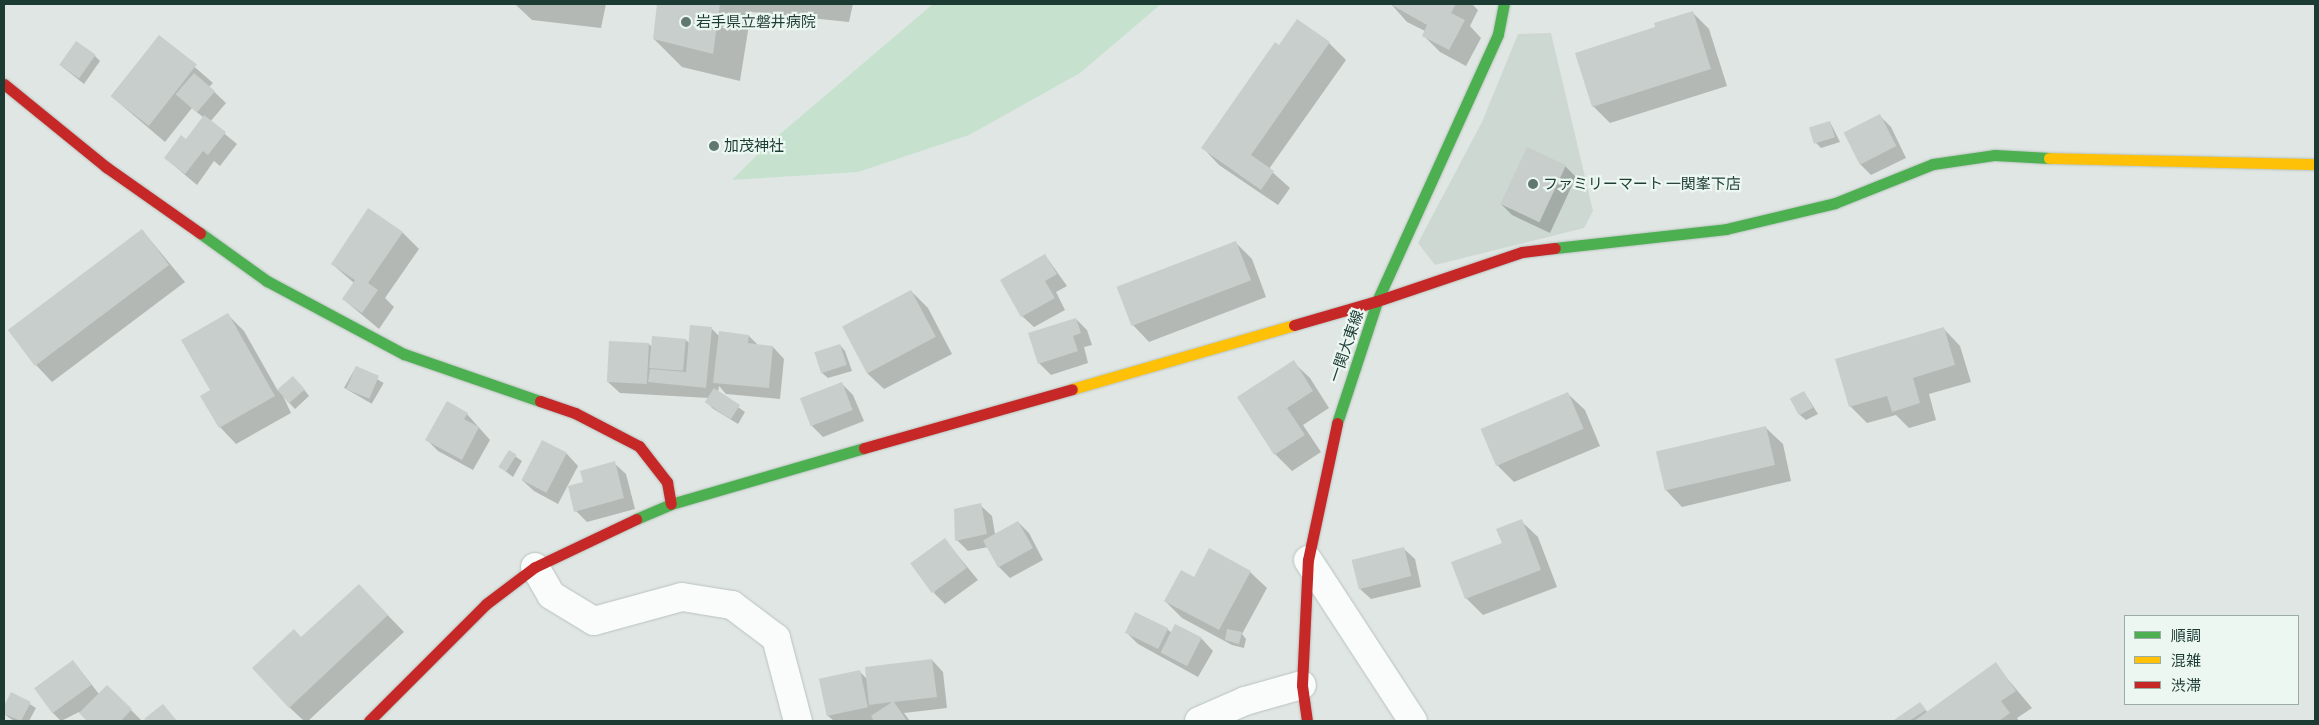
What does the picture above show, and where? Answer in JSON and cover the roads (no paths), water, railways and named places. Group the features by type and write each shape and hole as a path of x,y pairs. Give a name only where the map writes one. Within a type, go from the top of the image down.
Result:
{"street":[{"name":"一関大東線","path":"1307,721 1302,684 1308,560 1341,406 1377,301 1498,34 1504,4"},
{"path":"4,84 106,167 267,281 404,354 575,413 639,446 667,482 671,504"},
{"path":"369,721 480,610 535,568 595,536 671,504 1377,301 1522,252 1726,230 1835,203 1933,164 1986,156 2315,164"},
{"path":"1308,560 1413,721"},
{"path":"535,568 551,595 594,621 682,597 732,605 776,638 798,721"},
{"path":"1199,721 1246,701 1302,684"}],"place":[{"name":"岩手県立磐井病院","path":"686,22"},
{"name":"加茂神社","path":"714,146"},
{"name":"ファミリーマート 一関峯下店","path":"1533,184"}]}
